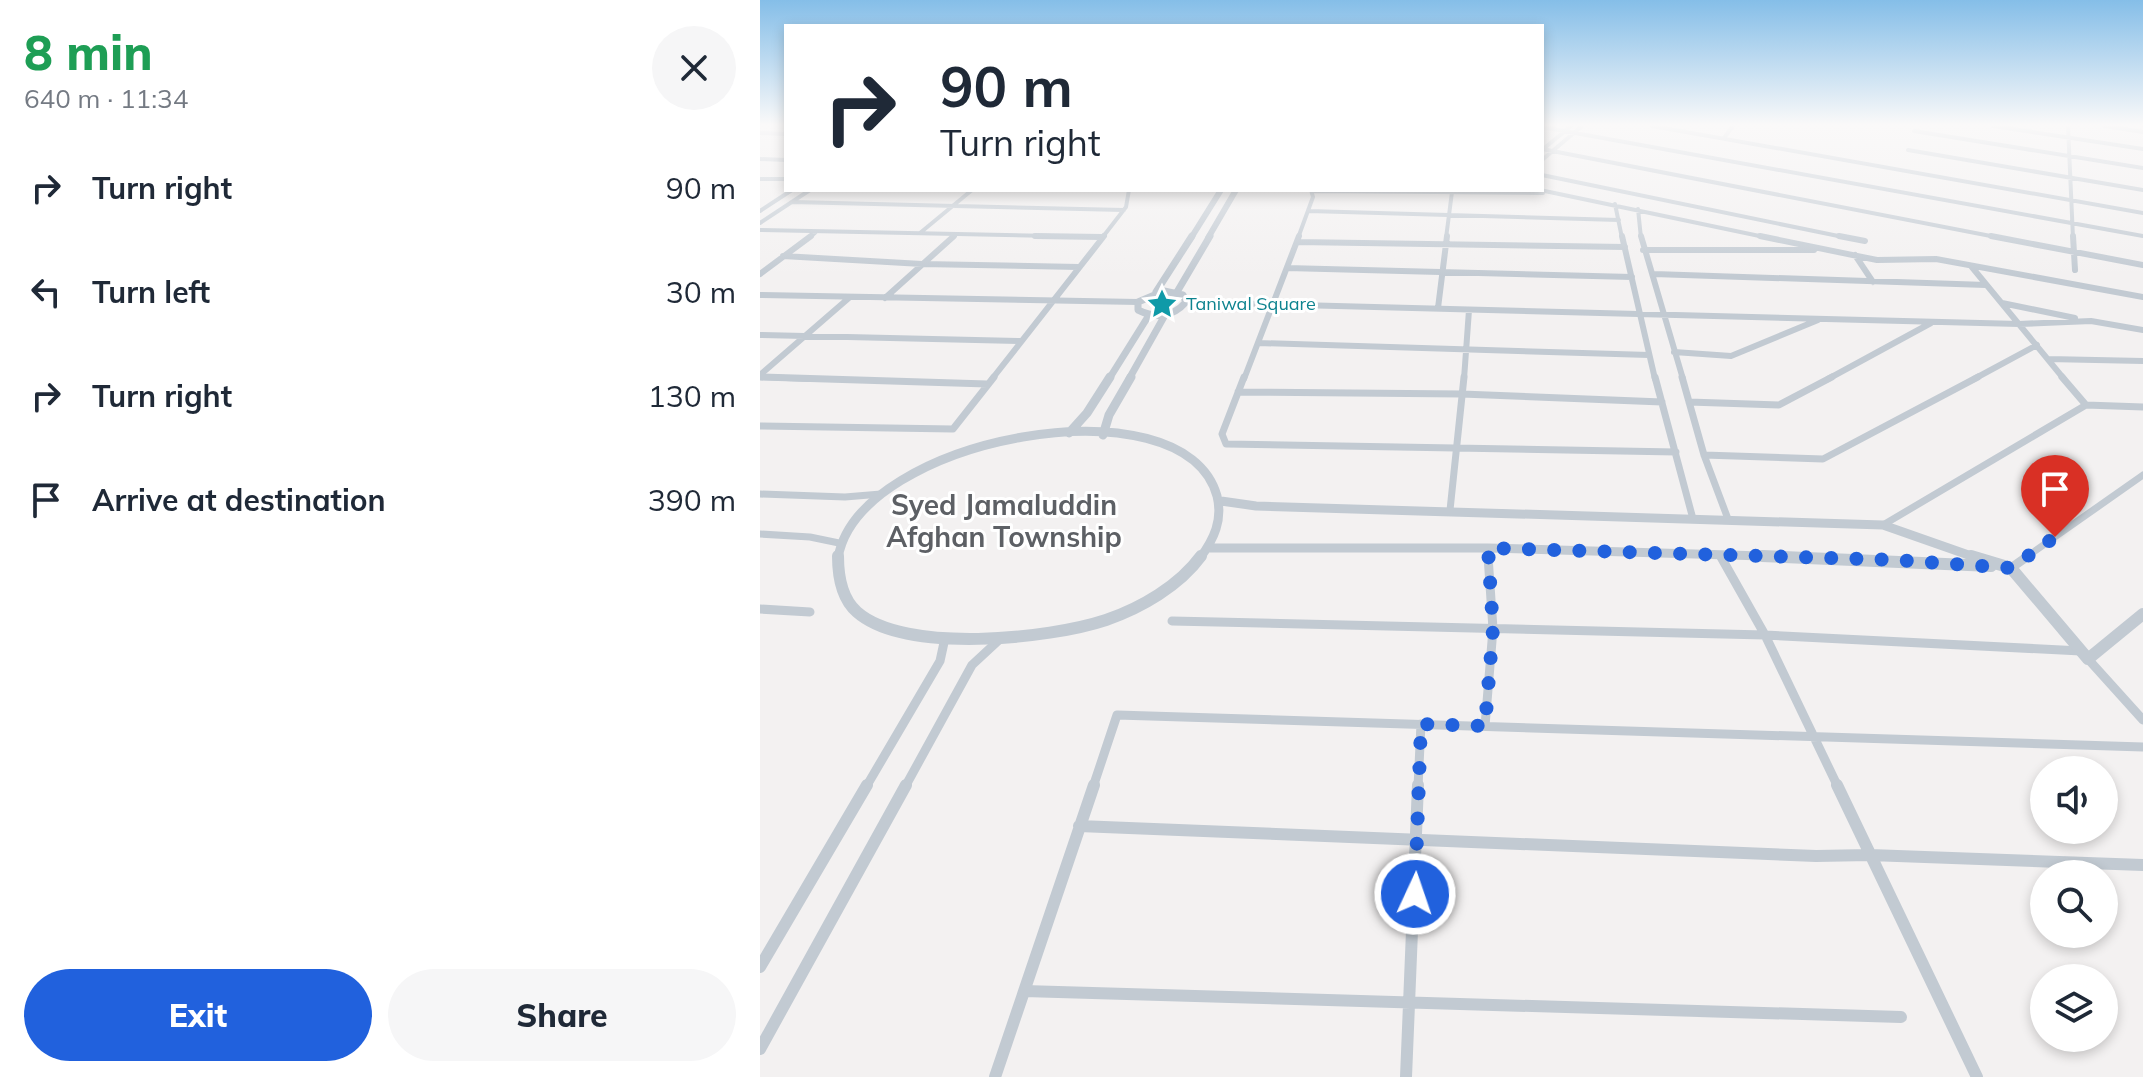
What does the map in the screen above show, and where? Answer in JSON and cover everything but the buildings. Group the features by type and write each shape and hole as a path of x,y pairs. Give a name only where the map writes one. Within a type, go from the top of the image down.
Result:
{"street":[{"path":"1548,176 1865,241"},
{"path":"1683,176 2143,265"},
{"path":"1814,176 2143,236"},
{"path":"1939,176 2143,213"},
{"path":"2061,176 2143,190"},
{"path":"2071,178 2075,270"},
{"path":"760,179 784,179"},
{"path":"1544,191 1877,260 1936,259 2143,297"},
{"path":"760,211 789,192"},
{"path":"760,223 807,192"},
{"path":"919,233 970,192"},
{"path":"760,426 953,429 1124,210 1128,192"},
{"path":"760,295 1138,302 1156,292 1220,192"},
{"path":"1177,292 1235,192"},
{"path":"1312,192 1309,211 1222,434 1226,444 1676,452"},
{"path":"1438,308 1452,192 1556,193"},
{"path":"792,202 1124,210"},
{"path":"760,204 771,204"},
{"path":"1615,204 1638,314 1693,519"},
{"path":"1638,209 1643,250 1654,274 1704,455 1728,519"},
{"path":"1309,211 1619,220"},
{"path":"760,230 1102,237"},
{"path":"760,274 817,231"},
{"path":"885,298 955,234"},
{"path":"1297,242 1625,247"},
{"path":"1643,250 1831,250"},
{"path":"1854,255 1873,282"},
{"path":"783,256 922,264 1079,267"},
{"path":"1970,266 2086,405"},
{"path":"1287,268 1632,277"},
{"path":"1654,274 1986,285"},
{"path":"1156,292 1177,292 1183,295 1186,302"},
{"path":"760,376 851,297"},
{"path":"1138,302 1138,310 1149,315 1165,315 1180,310 1186,302"},
{"path":"1186,302 2019,324 2091,321"},
{"path":"2001,303 2143,330"},
{"path":"1450,510 1459,446 1469,310"},
{"path":"1069,433 1087,413 1149,315"},
{"path":"1103,435 1109,415 1165,315"},
{"path":"1674,352 1731,356 1822,318"},
{"path":"1689,402 1779,405 1934,321"},
{"path":"760,335 1021,341"},
{"path":"1258,343 1649,355"},
{"path":"1704,455 1823,459 2037,345"},
{"path":"2048,359 2143,361"},
{"path":"760,376 987,384"},
{"path":"1238,392 1462,394 1662,402"},
{"path":"1883,525 2086,405 2143,407"},
{"path":"1069,433 1103,435 1168,445 1193,457 1209,476 1221,501 1219,524 1210,548 1170,584 1129,610 1056,632 999,640 945,638 890,627 857,612 840,586 837,564 839,543 881,494 928,466 965,449 1025,436 1069,433"},
{"path":"1210,548 1488,548 1897,560 2011,568 2143,475"},
{"path":"760,494 845,497 881,494"},
{"path":"1221,501 1256,506 1883,525 1940,547 2011,568 2143,720"},
{"path":"760,534 810,537 839,543"},
{"path":"1485,726 1493,629 1488,548"},
{"path":"1721,557 1765,635 1977,1077"},
{"path":"760,609 810,612"},
{"path":"1172,621 1765,635 2085,655 2143,614"},
{"path":"760,967 940,661 945,638"},
{"path":"760,1049 972,665 999,640"},
{"path":"995,1077 1117,715 2143,747"},
{"path":"1406,1077 1421,724"},
{"path":"1079,826 1816,856 1870,855 2143,865"},
{"path":"1024,991 1901,1017"}],"place":[{"name":"Taniwal Square","path":"1162,304"}],"district":[{"name":"Syed Jamaluddin Afghan Township","path":"1004,521"}],"route":[{"path":"1415,894 1421,724 1485,726 1493,629 1488,548 1897,560 2011,568 2055,537"}]}
